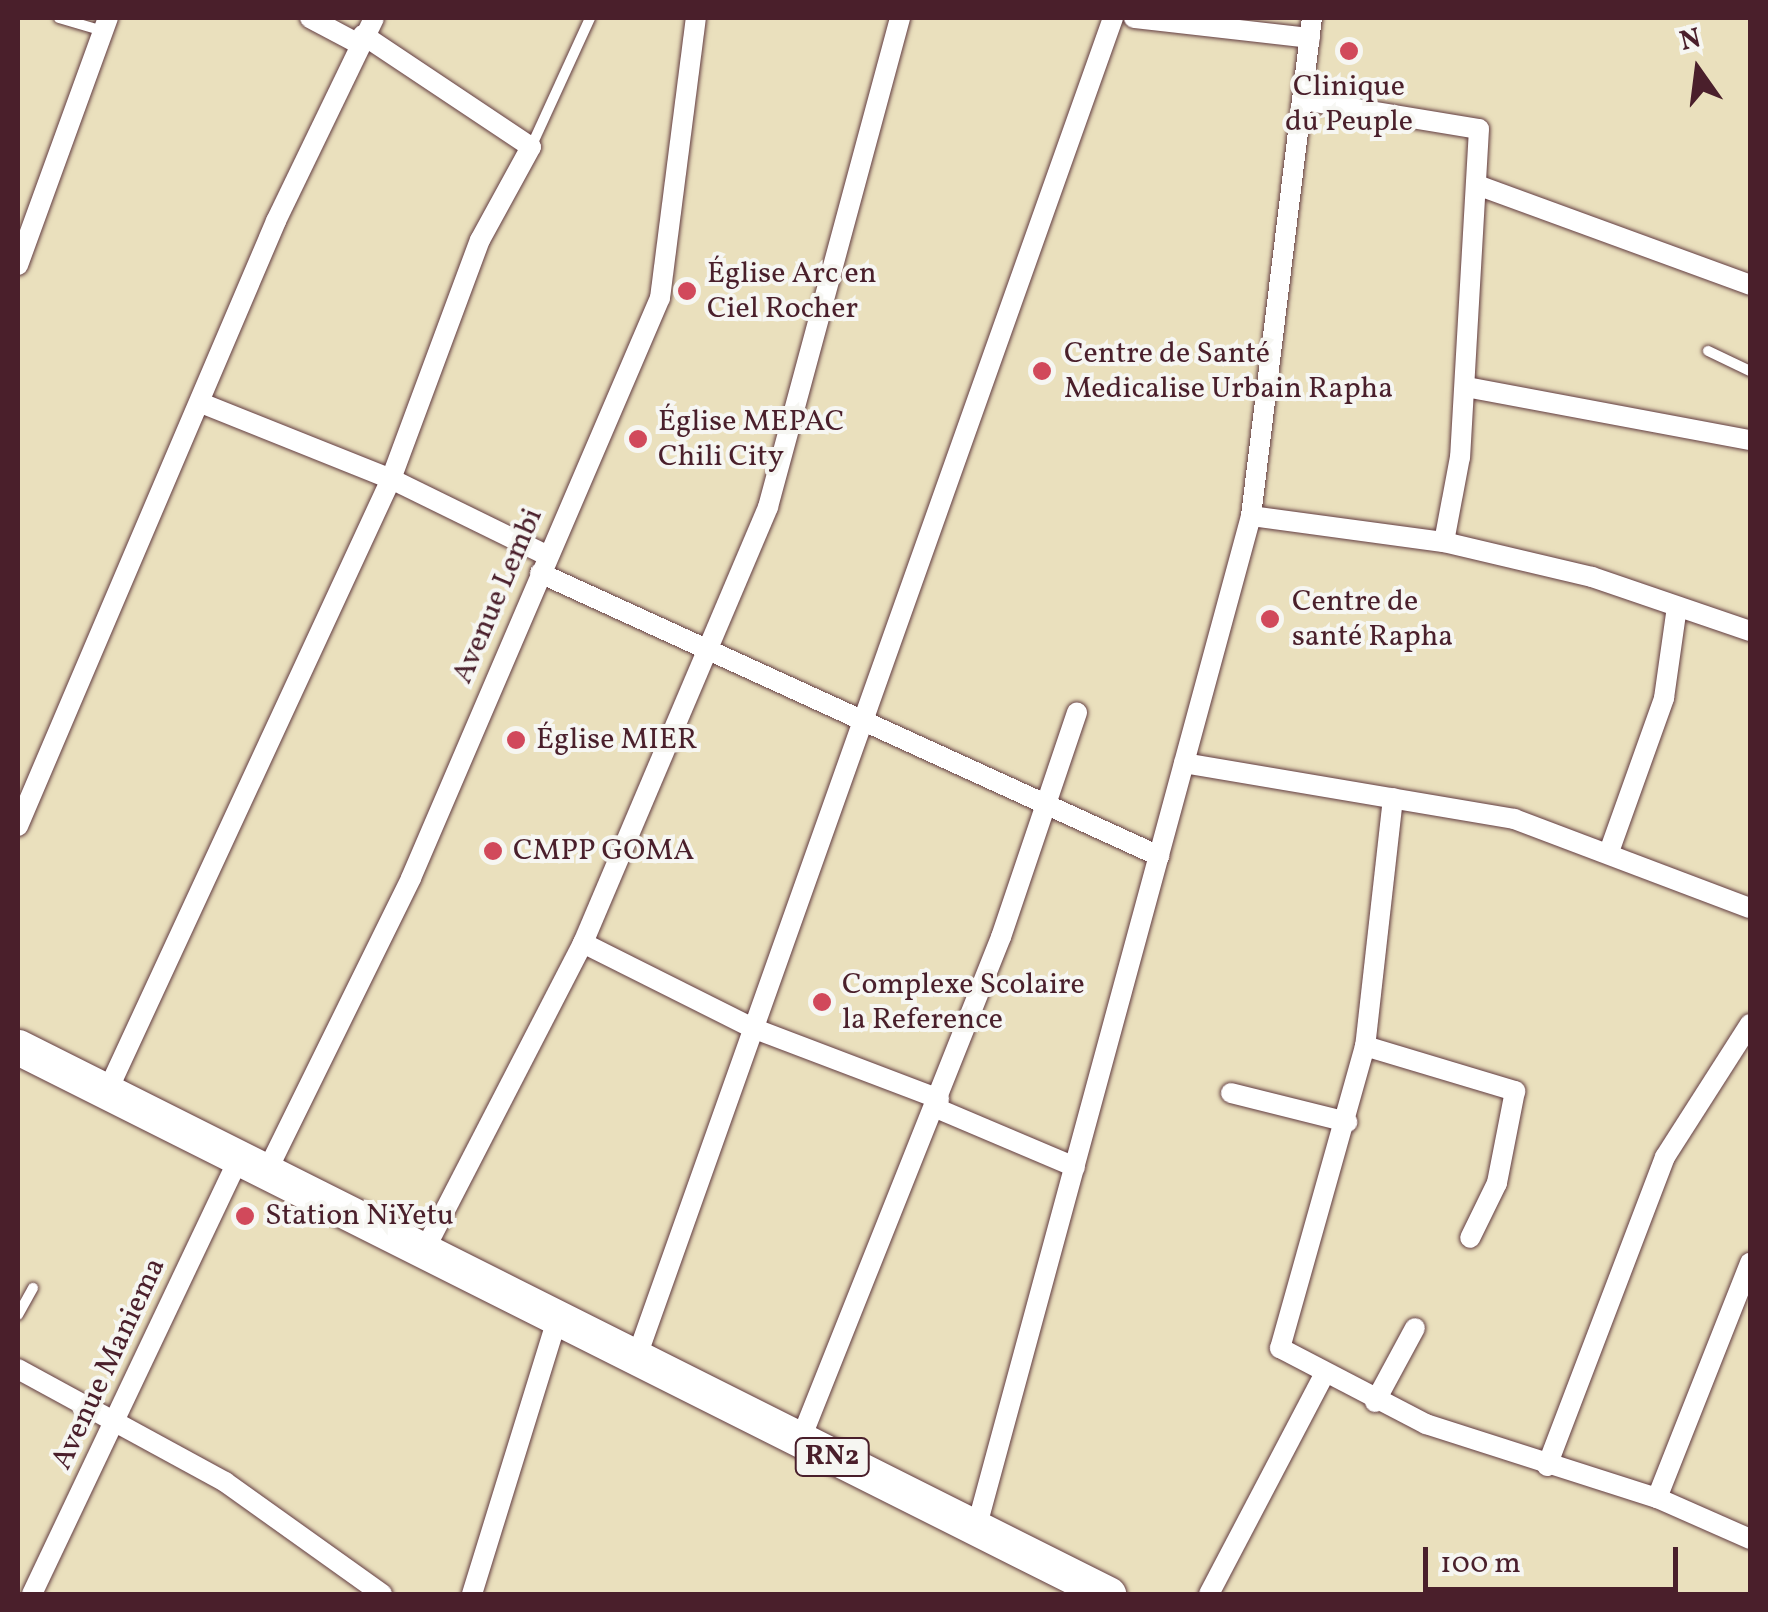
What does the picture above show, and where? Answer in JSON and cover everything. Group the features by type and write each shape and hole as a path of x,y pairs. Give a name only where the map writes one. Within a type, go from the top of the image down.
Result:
{"highway":[{"name":"RN2","path":"18,1047 1108,1594"}],"street":[{"path":"107,1092 391,478 480,240 530,147 365,32 310,18"},
{"name":"Avenue Lembi","path":"253,1166 411,878 667,275 696,18"},
{"path":"424,1251 584,943 709,656 778,478 814,313 900,18"},
{"path":"636,1358 867,726 1113,18 1311,28 1251,516 976,1529"},
{"path":"18,265 106,24"},
{"path":"18,826 365,32"},
{"path":"1303,100 1475,126 1480,186 1466,387 1444,542"},
{"path":"1480,186 1750,285"},
{"path":"1466,387 1750,440"},
{"path":"201,403 391,478 709,656 1040,808 1159,856"},
{"path":"1251,516 1444,542 1677,606 1750,631"},
{"path":"1609,852 1664,698 1677,606"},
{"path":"800,1441 937,1104 1077,712"},
{"path":"1184,763 1514,818 1750,908"},
{"path":"1393,798 1365,1046 1347,1122 1280,1343 1323,1377 1375,1402 1547,1466 1658,1498 1750,1539"},
{"path":"584,943 755,1029 1074,1166"},
{"path":"1547,1466 1665,1157 1750,1024"},
{"path":"1365,1046 1515,1090 1497,1183 1470,1238"},
{"path":"1231,1093 1347,1122"},
{"name":"Avenue Maniema","path":"32,1594 118,1418 253,1166"},
{"path":"1658,1498 1750,1263"},
{"path":"472,1594 557,1319"},
{"path":"1375,1402 1415,1328"},
{"path":"18,1368 118,1418 382,1594"},
{"path":"1209,1594 1323,1377"}],"lane":[{"path":"58,18 106,24"},
{"path":"530,147 590,18"},
{"path":"1708,351 1750,371"},
{"path":"18,1315 33,1288"}],"place":[{"name":"Clinique du Peuple","path":"1349,51"},
{"name":"Église Arc en Ciel Rocher","path":"687,291"},
{"name":"Centre de Santé Medicalise Urbain Rapha","path":"1042,371"},
{"name":"Église MEPAC Chili City","path":"638,439"},
{"name":"Centre de santé Rapha","path":"1270,619"},
{"name":"Église MIER","path":"516,740"},
{"name":"CMPP GOMA","path":"493,851"},
{"name":"Complexe Scolaire la Reference","path":"822,1002"},
{"name":"Station NiYetu","path":"245,1216"}]}
